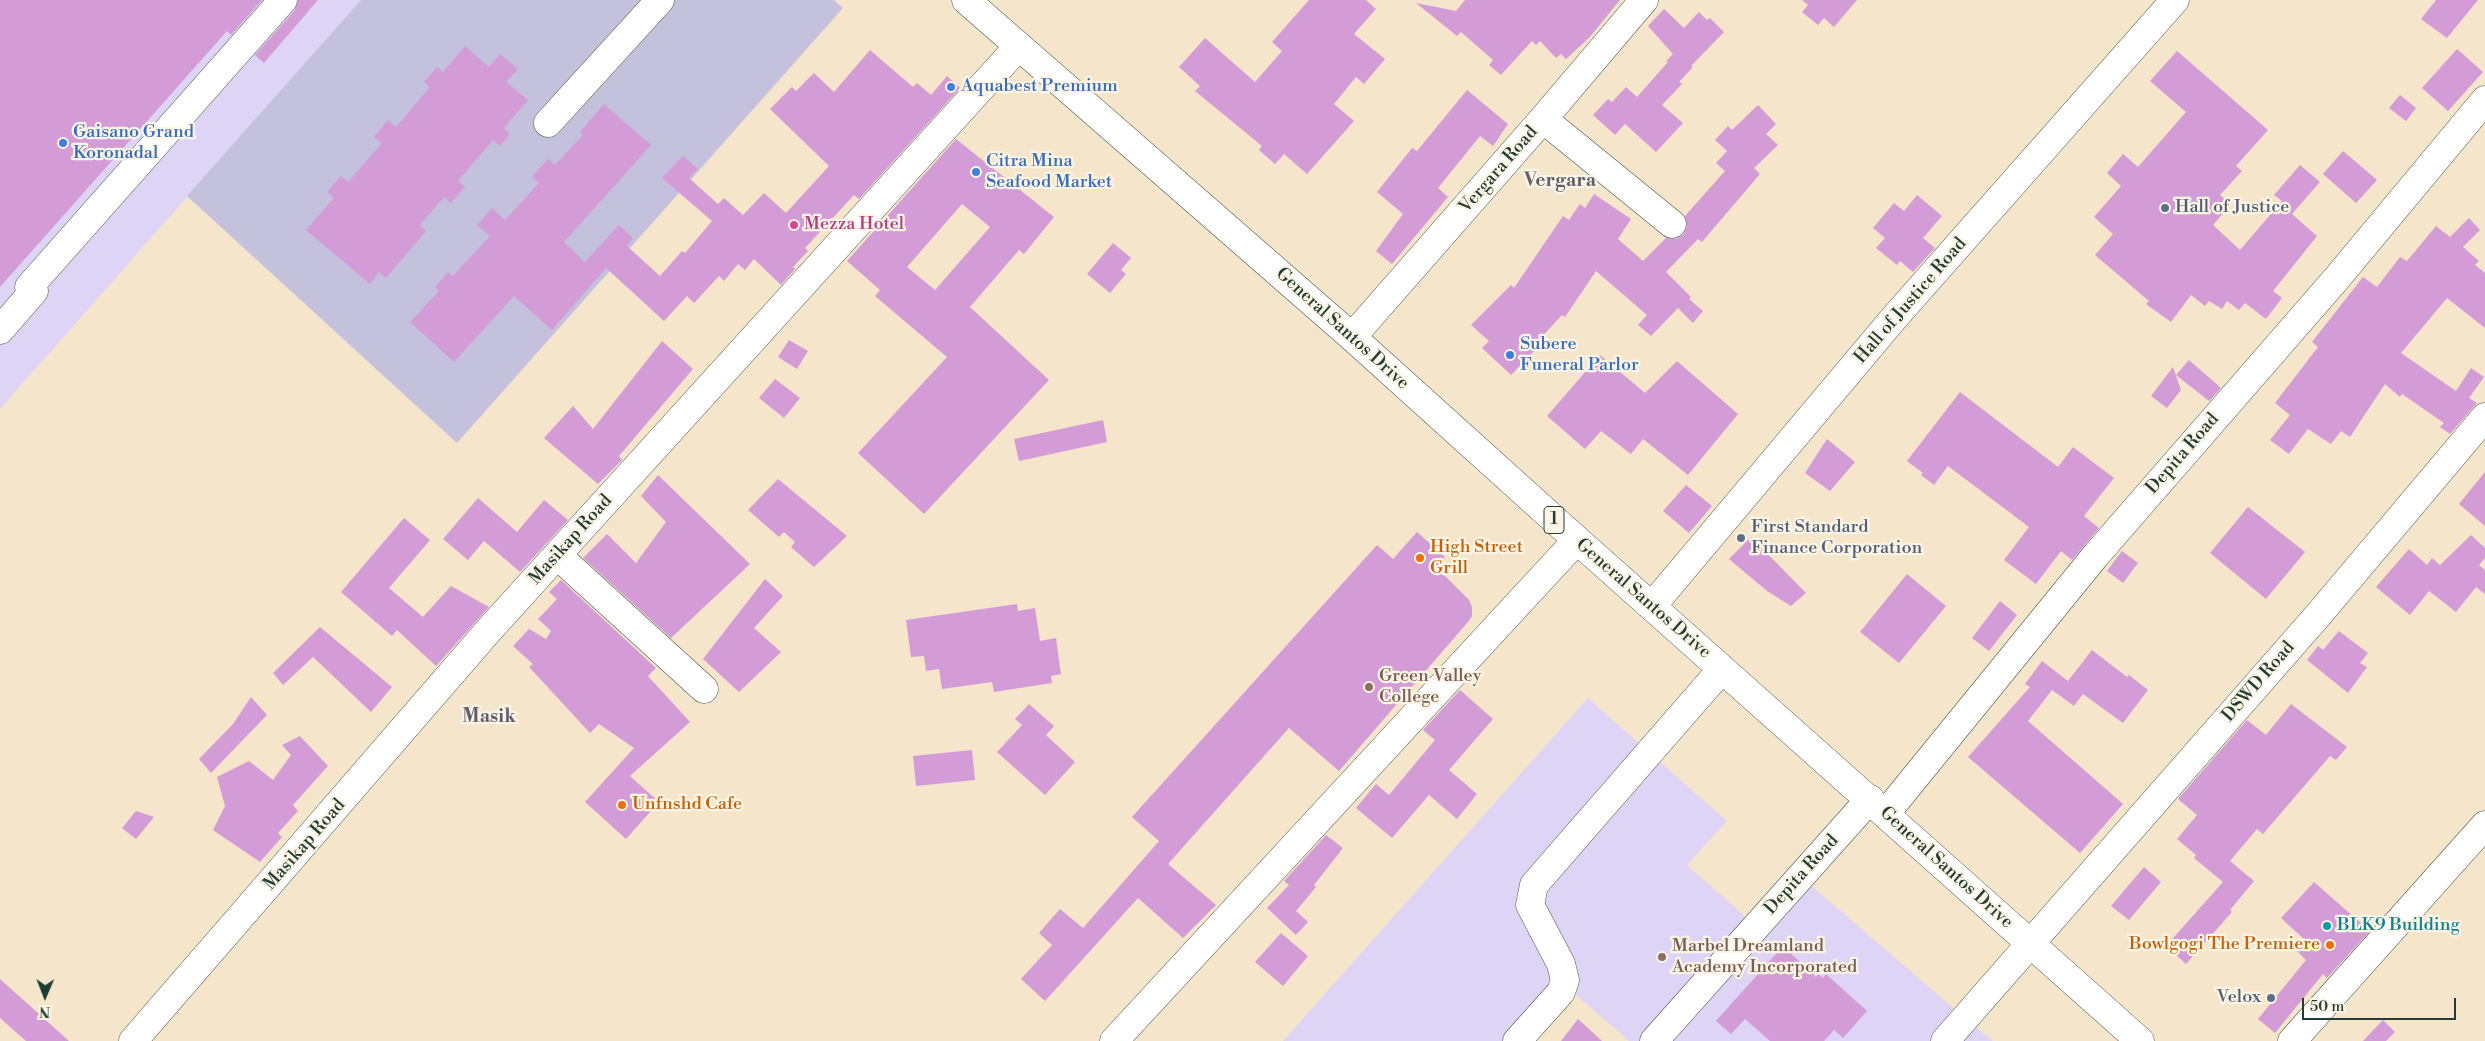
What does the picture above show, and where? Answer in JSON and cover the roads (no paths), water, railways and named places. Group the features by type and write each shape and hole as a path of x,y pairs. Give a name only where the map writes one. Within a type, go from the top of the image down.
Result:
{"main road":[{"path":"0,330 34,291 29,287 283,0"},
{"path":"548,123 660,0"},
{"name":"General Santos Drive","path":"966,0 1352,338 2140,1041"},
{"name":"Vergara Road","path":"1352,338 1544,119 1644,0"},
{"name":"Hall of Justice Road","path":"1652,606 1894,318 2175,0"},
{"name":"Masikap Road","path":"133,1041 557,555 1018,47"},
{"name":"Depita Road","path":"1654,1041 1878,806 2337,278 2485,100"},
{"path":"1544,119 1672,224"},
{"name":"DSWD Road","path":"1945,1041 2320,613 2485,417"},
{"path":"1114,1041 1577,540"},
{"path":"557,555 704,689"},
{"path":"1517,1041 1561,992 1565,980 1561,964 1530,905 1534,885 1722,669"},
{"path":"2292,1041 2485,825"}],"place":[{"name":"Aquabest Premium","path":"951,87"},
{"name":"Gaisano Grand Koronadal","path":"63,143"},
{"name":"Citra Mina Seafood Market","path":"976,172"},
{"name":"Hall of Justice","path":"2165,208"},
{"name":"Mezza Hotel","path":"794,225"},
{"name":"Subere Funeral Parlor","path":"1510,355"},
{"name":"First Standard Finance Corporation","path":"1741,538"},
{"name":"High Street Grill","path":"1420,558"},
{"name":"Green Valley College","path":"1369,687"},
{"name":"Unfnshd Cafe","path":"622,805"},
{"name":"BLK9 Building","path":"2327,926"},
{"name":"Bowlgogi The Premiere","path":"2330,945"},
{"name":"Marbel Dreamland Academy Incorporated","path":"1662,957"},
{"name":"Velox","path":"2271,998"}],"district":[{"name":"Vergara","path":"1560,181"},
{"name":"Masik","path":"489,717"}]}
